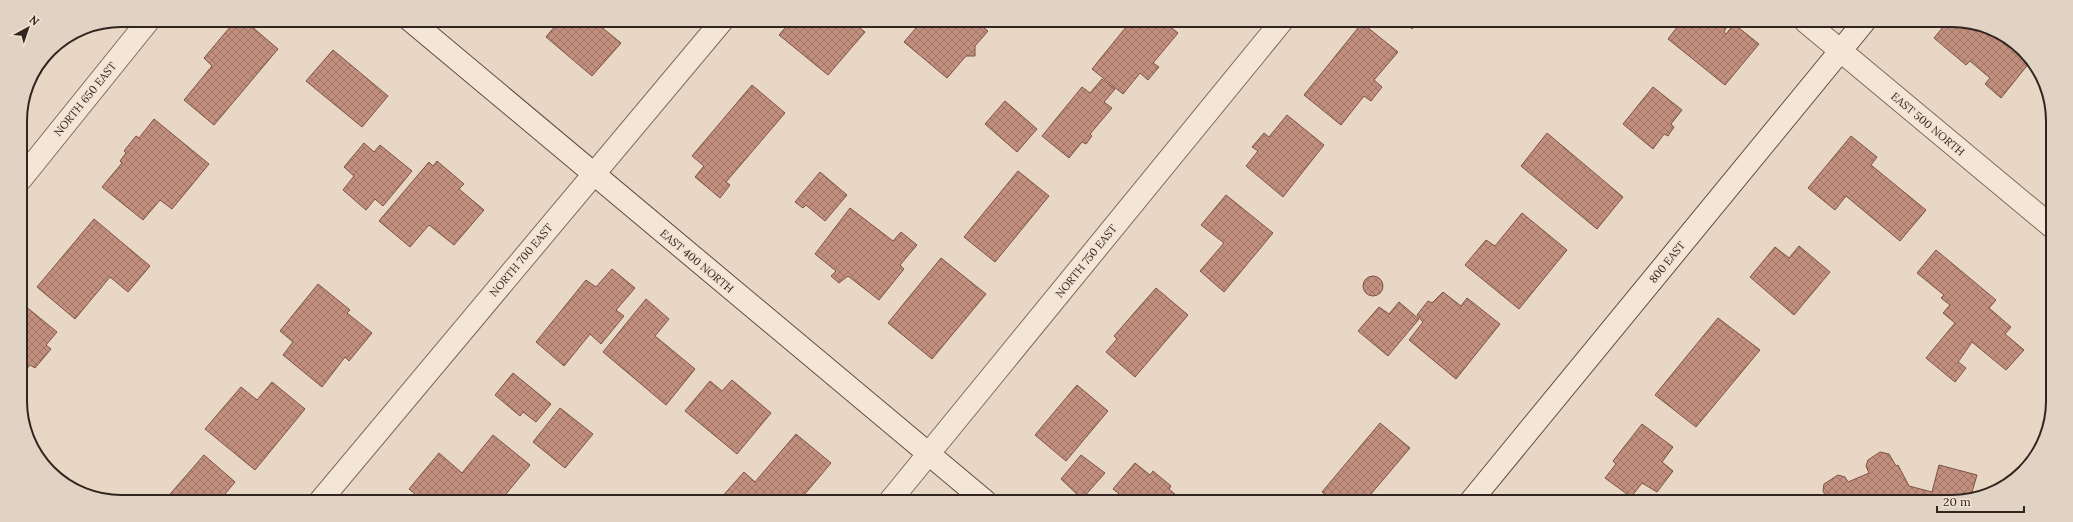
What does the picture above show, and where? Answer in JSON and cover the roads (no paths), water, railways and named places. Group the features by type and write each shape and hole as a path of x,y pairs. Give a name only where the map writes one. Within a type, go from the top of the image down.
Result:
{"street":[{"name":"NORTH 650 EAST","path":"27,172 143,27"},
{"name":"EAST 400 NORTH","path":"418,27 978,495"},
{"name":"NORTH 700 EAST","path":"325,495 717,27"},
{"name":"NORTH 750 EAST","path":"895,495 1277,27"},
{"name":"EAST 500 NORTH","path":"1812,27 2046,222"},
{"name":"800 EAST","path":"1476,495 1860,27"}]}
